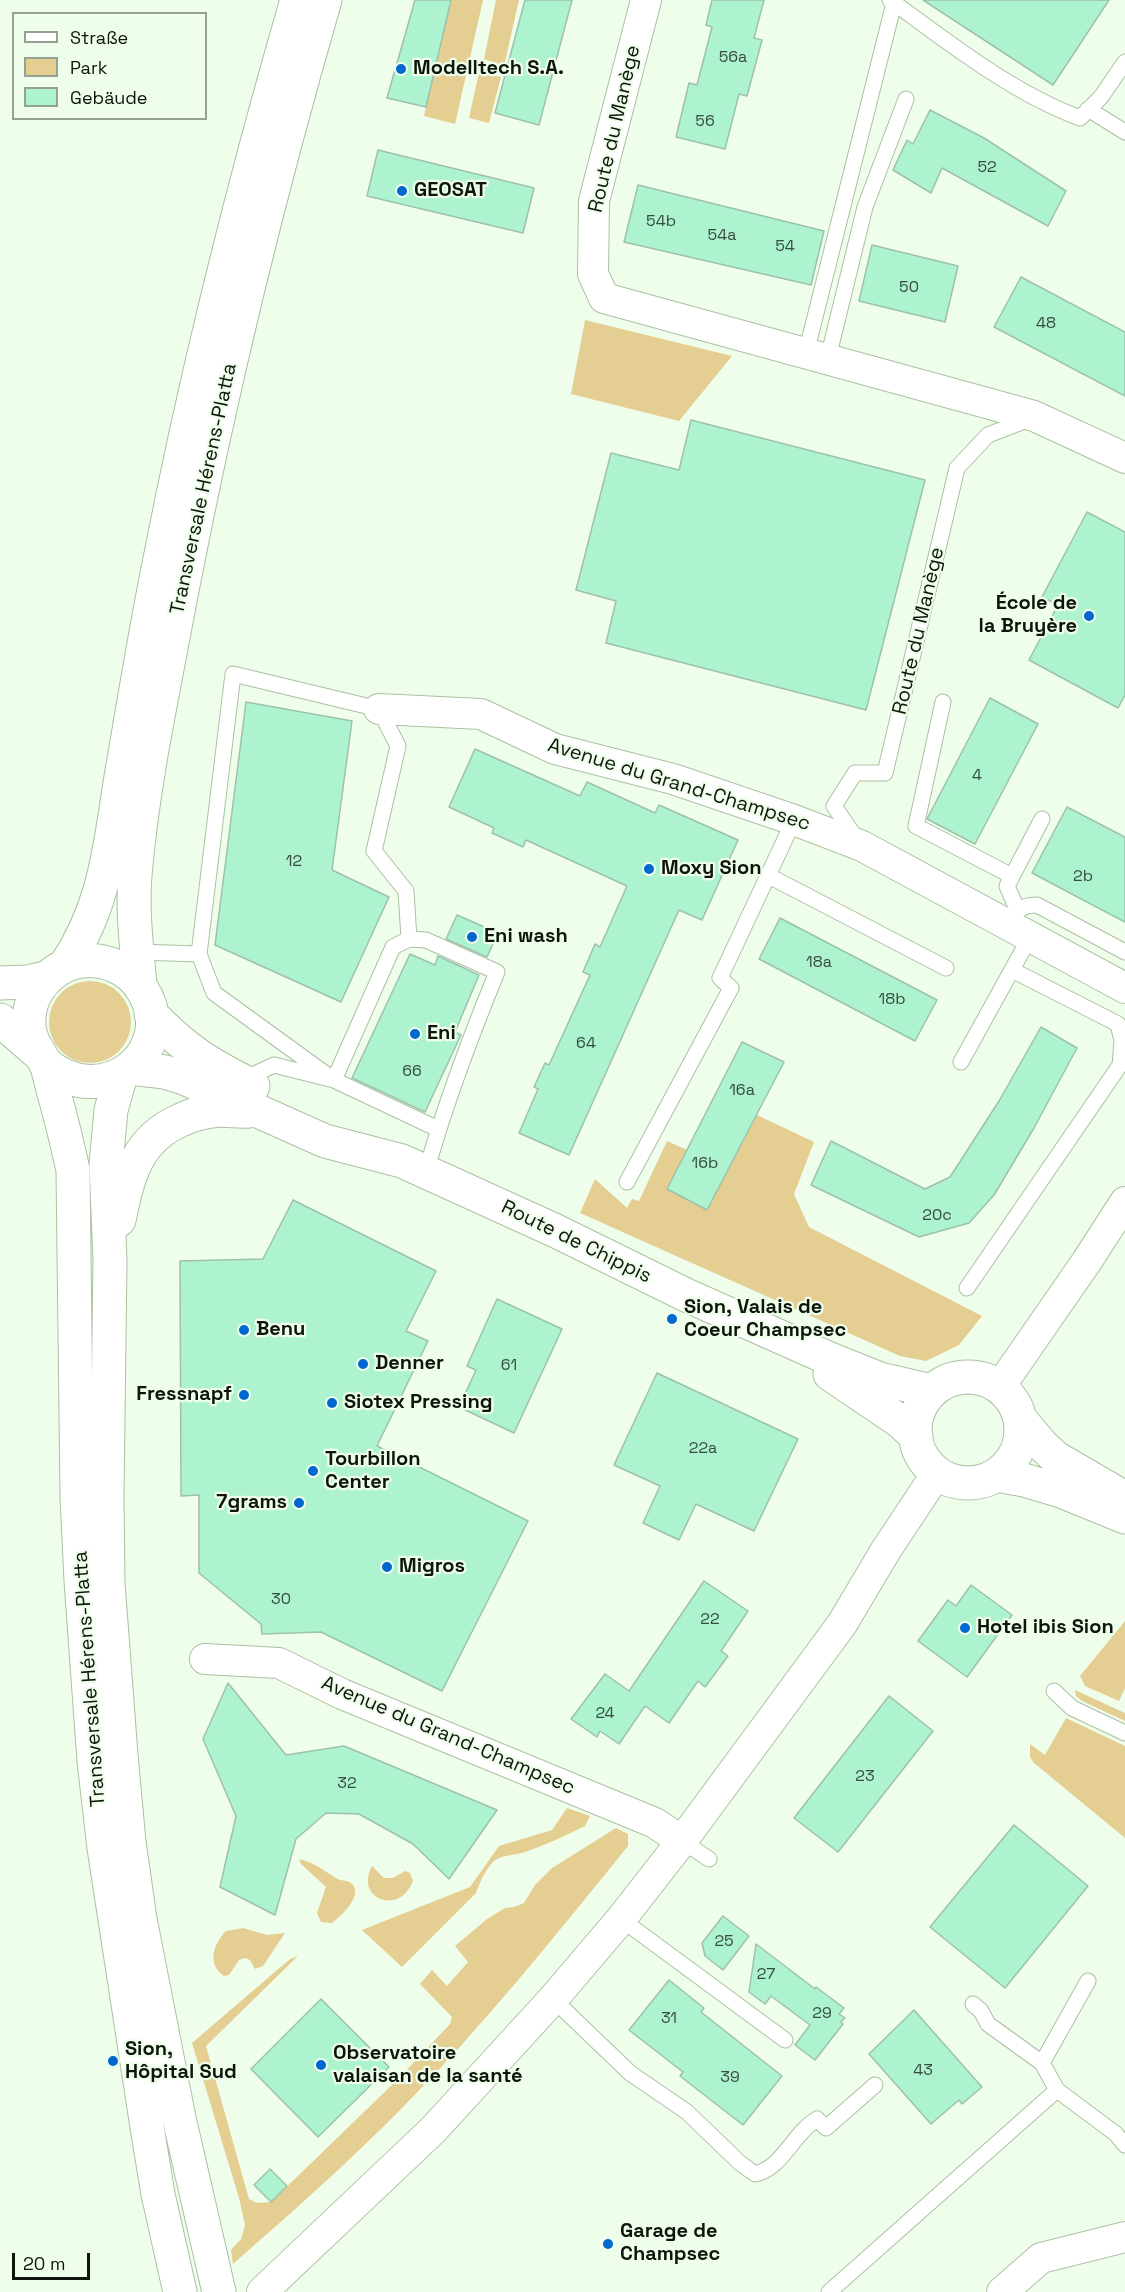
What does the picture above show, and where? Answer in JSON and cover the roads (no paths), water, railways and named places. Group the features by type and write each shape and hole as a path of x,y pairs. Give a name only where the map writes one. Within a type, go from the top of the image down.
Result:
{"main road":[{"name":"Transversale Hérens-Platta","path":"57,971 77,948 97,905 108,865 152,598 178,468 236,222 297,0"},
{"name":"Transversale Hérens-Platta","path":"146,1000 134,913 135,875 145,795 202,485 270,197 325,0"},
{"path":"0,983 27,982 84,961 103,962 126,972 146,1000 151,1029 141,1056 125,1071 102,1082 81,1082 62,1076 0,1020"},
{"path":"41,1058 30,1033 30,1012 37,991 57,971"},
{"name":"Route de Chippis","path":"146,1000 188,1049 201,1059 241,1080 378,1143 414,1166 749,1324 880,1379 933,1391"},
{"name":"Transversale Hérens-Platta","path":"41,1058 62,1119 73,1170 77,1497 94,1761 104,1848 147,2127 158,2194 178,2281"},
{"name":"Transversale Hérens-Platta","path":"125,1071 111,1110 106,1164 110,1260 108,1583 129,1842 151,1981 219,2292"},
{"name":"Route de Chippis","path":"125,1071 165,1072 184,1078 325,1141 414,1166"},
{"path":"110,1260 129,1179 139,1154 151,1139 165,1126 196,1113 255,1110"},
{"name":"Route de Chippis","path":"749,1324 869,1400 916,1436"},
{"path":"1020,1419 1021,1435 1017,1451 1009,1465 987,1480 966,1483 955,1481 938,1473 921,1453 916,1436 919,1411 933,1391 949,1381 966,1377 984,1380 999,1388 1012,1401 1020,1419 1056,1458 1125,1498"},
{"path":"996,1475 1061,1491 1125,1517"}],"street":[{"name":"Route du Manège","path":"646,0 594,201 592,274 604,298 1034,417 1125,458"},
{"name":"Avenue du Grand-Champsec","path":"379,709 481,714 555,749 673,779 794,819 862,846 1018,924 1125,988"},
{"path":"999,1388 1125,1202"},
{"path":"262,2292 433,2130 553,1999 621,1919 682,1841 842,1624 886,1550 938,1473"},
{"name":"Avenue du Grand-Champsec","path":"205,1659 279,1663 352,1698 655,1823 682,1841"},
{"path":"1002,2292 1041,2258 1125,2237"}],"lane":[{"path":"817,356 892,1 953,46 1051,107 1080,118 1101,97 1125,62"},
{"path":"817,356 865,207 906,99"},
{"path":"1088,109 1125,132"},
{"name":"Route du Manège","path":"862,846 834,806 855,773 885,773 957,468 988,435 1034,417"},
{"path":"409,939 406,891 374,851 398,746 379,709 233,674 199,954 214,993 334,1080 438,1129"},
{"path":"943,702 916,826 1012,876"},
{"path":"627,1182 731,988 720,978 794,819"},
{"path":"1018,924 1007,886 1042,819"},
{"path":"769,876 946,968"},
{"path":"961,1062 1012,970 1018,924 1026,905 1037,905 1125,952"},
{"path":"334,1080 393,947 409,939 426,940 496,972 438,1129 414,1166"},
{"path":"138,952 199,954"},
{"path":"967,1288 1120,1065 1122,1041 1118,1024 1012,970"},
{"path":"241,1080 274,1065 334,1080"},
{"path":"1054,1691 1072,1708 1125,1733"},
{"path":"682,1841 709,1859"},
{"path":"621,1919 785,2040"},
{"path":"1042,2063 1088,1982"},
{"path":"553,1999 630,2073 687,2112 740,2163 755,2174 768,2171 808,2124 817,2119 826,2128 875,2085"},
{"path":"974,2004 988,2024 1042,2063 1057,2090 1116,2134 1125,2145"},
{"path":"829,2292 1057,2090"}],"place":[{"name":"Modelltech S.A.","path":"401,69"},
{"name":"GEOSAT","path":"402,191"},
{"name":"École de la Bruyère","path":"1089,616"},
{"name":"Moxy Sion","path":"649,869"},
{"name":"Eni wash","path":"472,937"},
{"name":"Eni","path":"415,1034"},
{"name":"Sion, Valais de Coeur Champsec","path":"672,1319"},
{"name":"Benu","path":"244,1330"},
{"name":"Denner","path":"363,1364"},
{"name":"Fressnapf","path":"244,1395"},
{"name":"Siotex Pressing","path":"332,1403"},
{"name":"Tourbillon Center","path":"313,1471"},
{"name":"7grams","path":"299,1503"},
{"name":"Migros","path":"387,1567"},
{"name":"Hotel ibis Sion","path":"965,1628"},
{"name":"Sion, Hôpital Sud","path":"113,2061"},
{"name":"Observatoire valaisan de la santé","path":"321,2065"},
{"name":"Garage de Champsec","path":"608,2244"}]}
